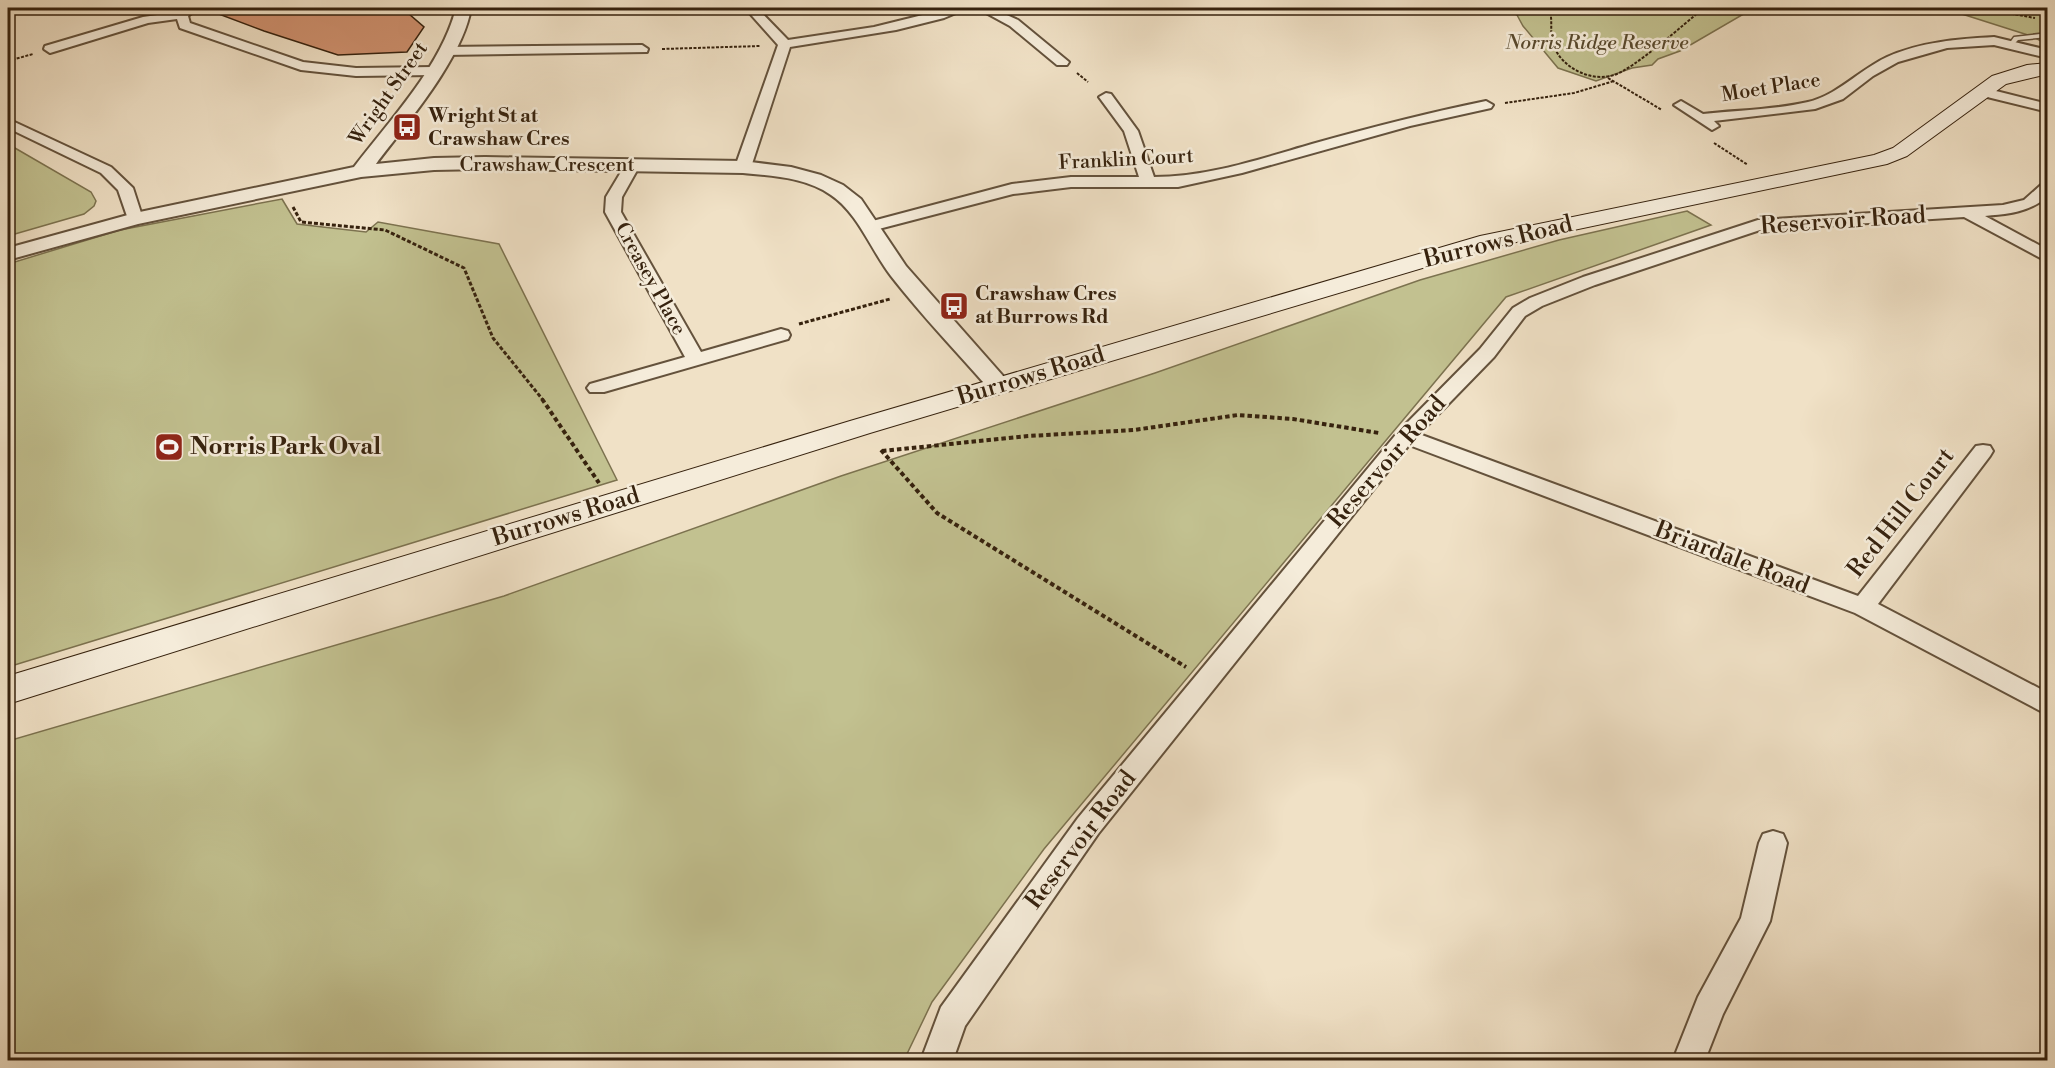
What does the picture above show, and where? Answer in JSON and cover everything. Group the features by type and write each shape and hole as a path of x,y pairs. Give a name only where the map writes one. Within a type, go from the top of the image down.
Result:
{"main road":[{"name":"Burrows Road","path":"8,690 999,385 1488,241 1880,160 1900,152 1998,80 2027,71 2048,68"}],"street":[{"path":"50,49 147,20 182,15 194,8"},
{"name":"Wright Street","path":"361,171 434,71 461,23 463,8"},
{"path":"751,8 785,44"},
{"path":"785,44 867,34 919,22 962,8"},
{"path":"983,8 1014,23 1062,62"},
{"path":"182,15 184,25 301,66 356,72 434,71"},
{"name":"Moet Place","path":"1701,117 1810,106 1838,96 1868,73 1893,58 1946,44 1976,41 2012,44 2048,54"},
{"path":"743,168 785,44"},
{"path":"445,51 642,49"},
{"path":"1984,92 2048,108"},
{"path":"1106,97 1131,131 1148,182"},
{"name":"Franklin Court","path":"871,226 1011,189 1071,182 1178,183 1237,170 1407,122 1486,105"},
{"name":"Moet Place","path":"1681,105 1717,129"},
{"path":"8,124 106,170 125,188 135,219"},
{"name":"Crawshaw Crescent","path":"8,255 135,219 361,171 434,164 632,165 743,168 781,172 820,181 853,201 865,214 885,252 999,385"},
{"name":"Creasey Place","path":"632,165 614,197 612,212 696,359"},
{"name":"Reservoir Road","path":"937,1060 952,1018 1088,826 1405,436 1487,353 1519,312 1536,302 1589,281 1758,225 2003,210 2030,203 2048,187"},
{"path":"1968,213 2048,257"},
{"name":"Creasey Place","path":"597,388 785,331"},
{"name":"Briardale Road","path":"1405,436 1863,608 2048,705"},
{"name":"Red Hill Court","path":"1863,608 1983,452"},
{"path":"1689,1060 1709,1008 1755,921 1773,843"}],"lane":[{"path":"2012,44 2016,38 2048,35"}],"path":[{"path":"1549,8 1552,46 1561,60 1577,71 1608,78 1623,70 1704,8"},
{"path":"1980,8 2038,19"},
{"path":"656,49 760,46"},
{"path":"1486,105 1568,94 1614,81"},
{"path":"291,205 302,222 385,230 464,268 493,338 538,393 599,484"},
{"path":"785,331 917,292"},
{"path":"882,451 1028,436 1134,430 1238,415 1293,419 1360,432 1405,436"},
{"path":"874,443 938,513 1207,680"}],"green space":[{"name":"Norris Ridge Reserve","path":"1503,8 1754,8 1680,51 1658,59 1652,65 1632,68 1596,81 1558,68 1523,26 1517,15"},
{"path":"1943,8 2047,8 2047,44 2031,36"},
{"path":"8,144 91,192 96,201 94,206 84,214 8,236"},
{"path":"282,199 297,224 366,232 378,222 499,244 617,480 8,667 8,264 120,230"},
{"path":"1687,211 1711,225 1506,297 1044,849 932,1002 904,1060 8,1060 8,741 504,596 841,476 1155,373 1420,280 1559,240"}],"building":[{"path":"208,8 402,8 424,27 407,52 338,55 264,31 208,10"}],"place":[{"name":"Wright St at Crawshaw Cres","path":"407,127"},
{"name":"Crawshaw Cres at Burrows Rd","path":"954,306"},
{"name":"Norris Park Oval","path":"169,447"}]}
